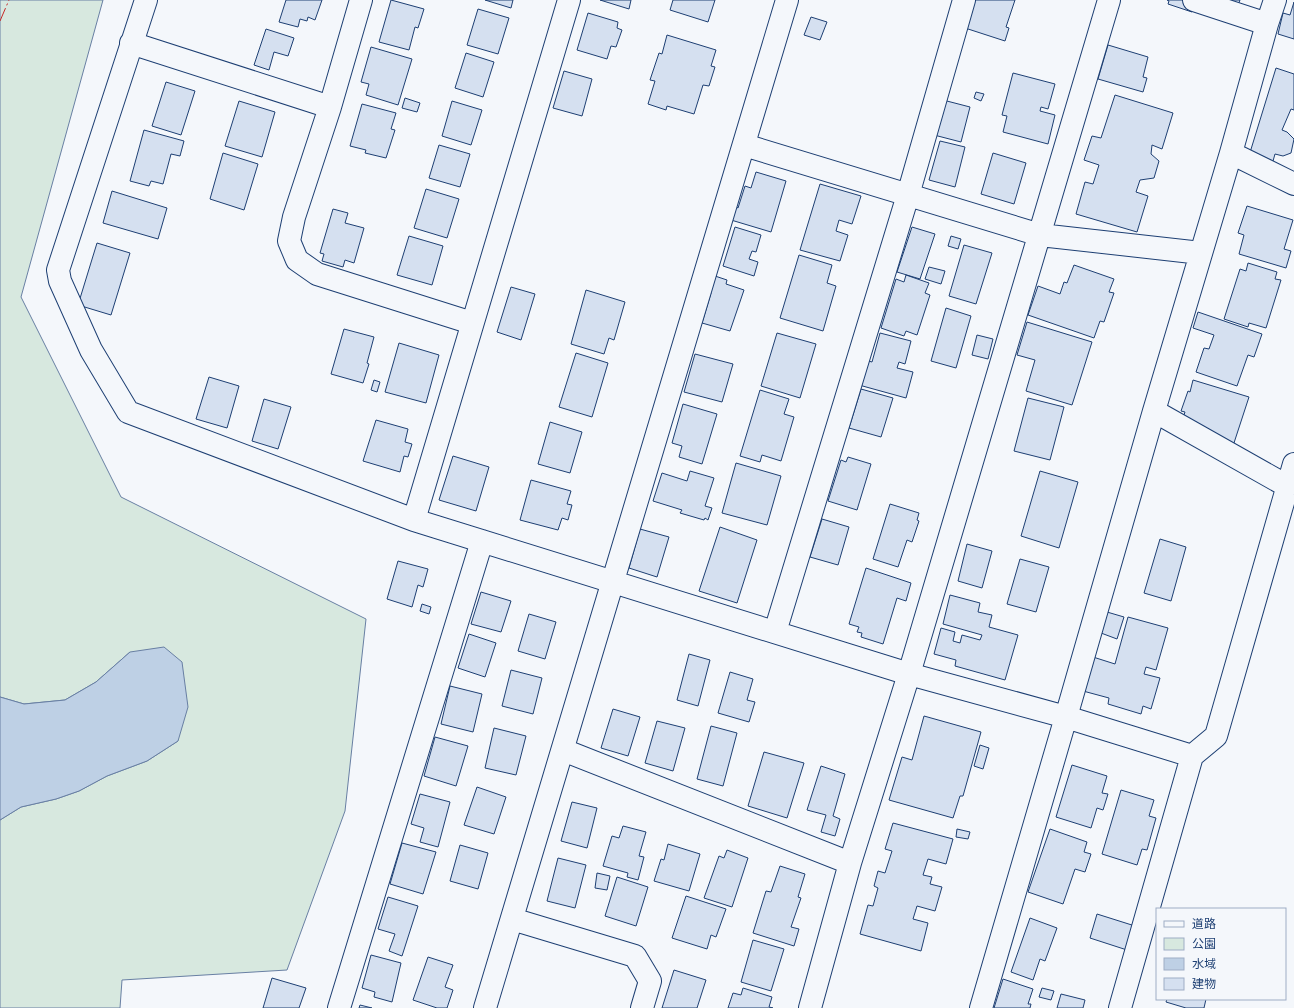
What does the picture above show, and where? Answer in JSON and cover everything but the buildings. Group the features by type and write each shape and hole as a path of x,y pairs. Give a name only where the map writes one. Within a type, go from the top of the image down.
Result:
{"street":[{"path":"146,0 58,270 60,281 91,350 128,412 414,520 909,674 1066,717 1192,756"},
{"path":"361,0 330,107 294,217 289,241 297,260 317,274 472,323"},
{"path":"414,520 569,0"},
{"path":"486,1008 787,0"},
{"path":"775,632 908,195 964,0"},
{"path":"810,1008 850,862 909,674 1109,0"},
{"path":"1194,0 1267,24"},
{"path":"981,1008 1154,411 1232,153 1267,24 1275,0"},
{"path":"131,43 330,107"},
{"path":"744,145 1040,235 1201,253"},
{"path":"1232,153 1294,184"},
{"path":"1154,411 1287,486"},
{"path":"1120,1008 1192,756 1216,736 1294,464"},
{"path":"339,1008 482,541"},
{"path":"563,750 850,862"},
{"path":"512,919 635,956 650,981 642,1008"}],"green space":[{"path":"0,0 103,0 21,297 121,497 366,619 345,811 287,970 122,980 120,1008 0,1008 0,820 21,807 56,799 79,791 107,776 147,761 178,741 130,652 96,682 65,700 24,704 0,697"}],"water":[{"path":"164,647 182,662 188,707 178,741 147,761 107,776 79,791 56,799 21,807 0,820 0,697 24,704 65,700 96,682 130,652"}],"power":[{"path":"0,21 9,0"}]}
